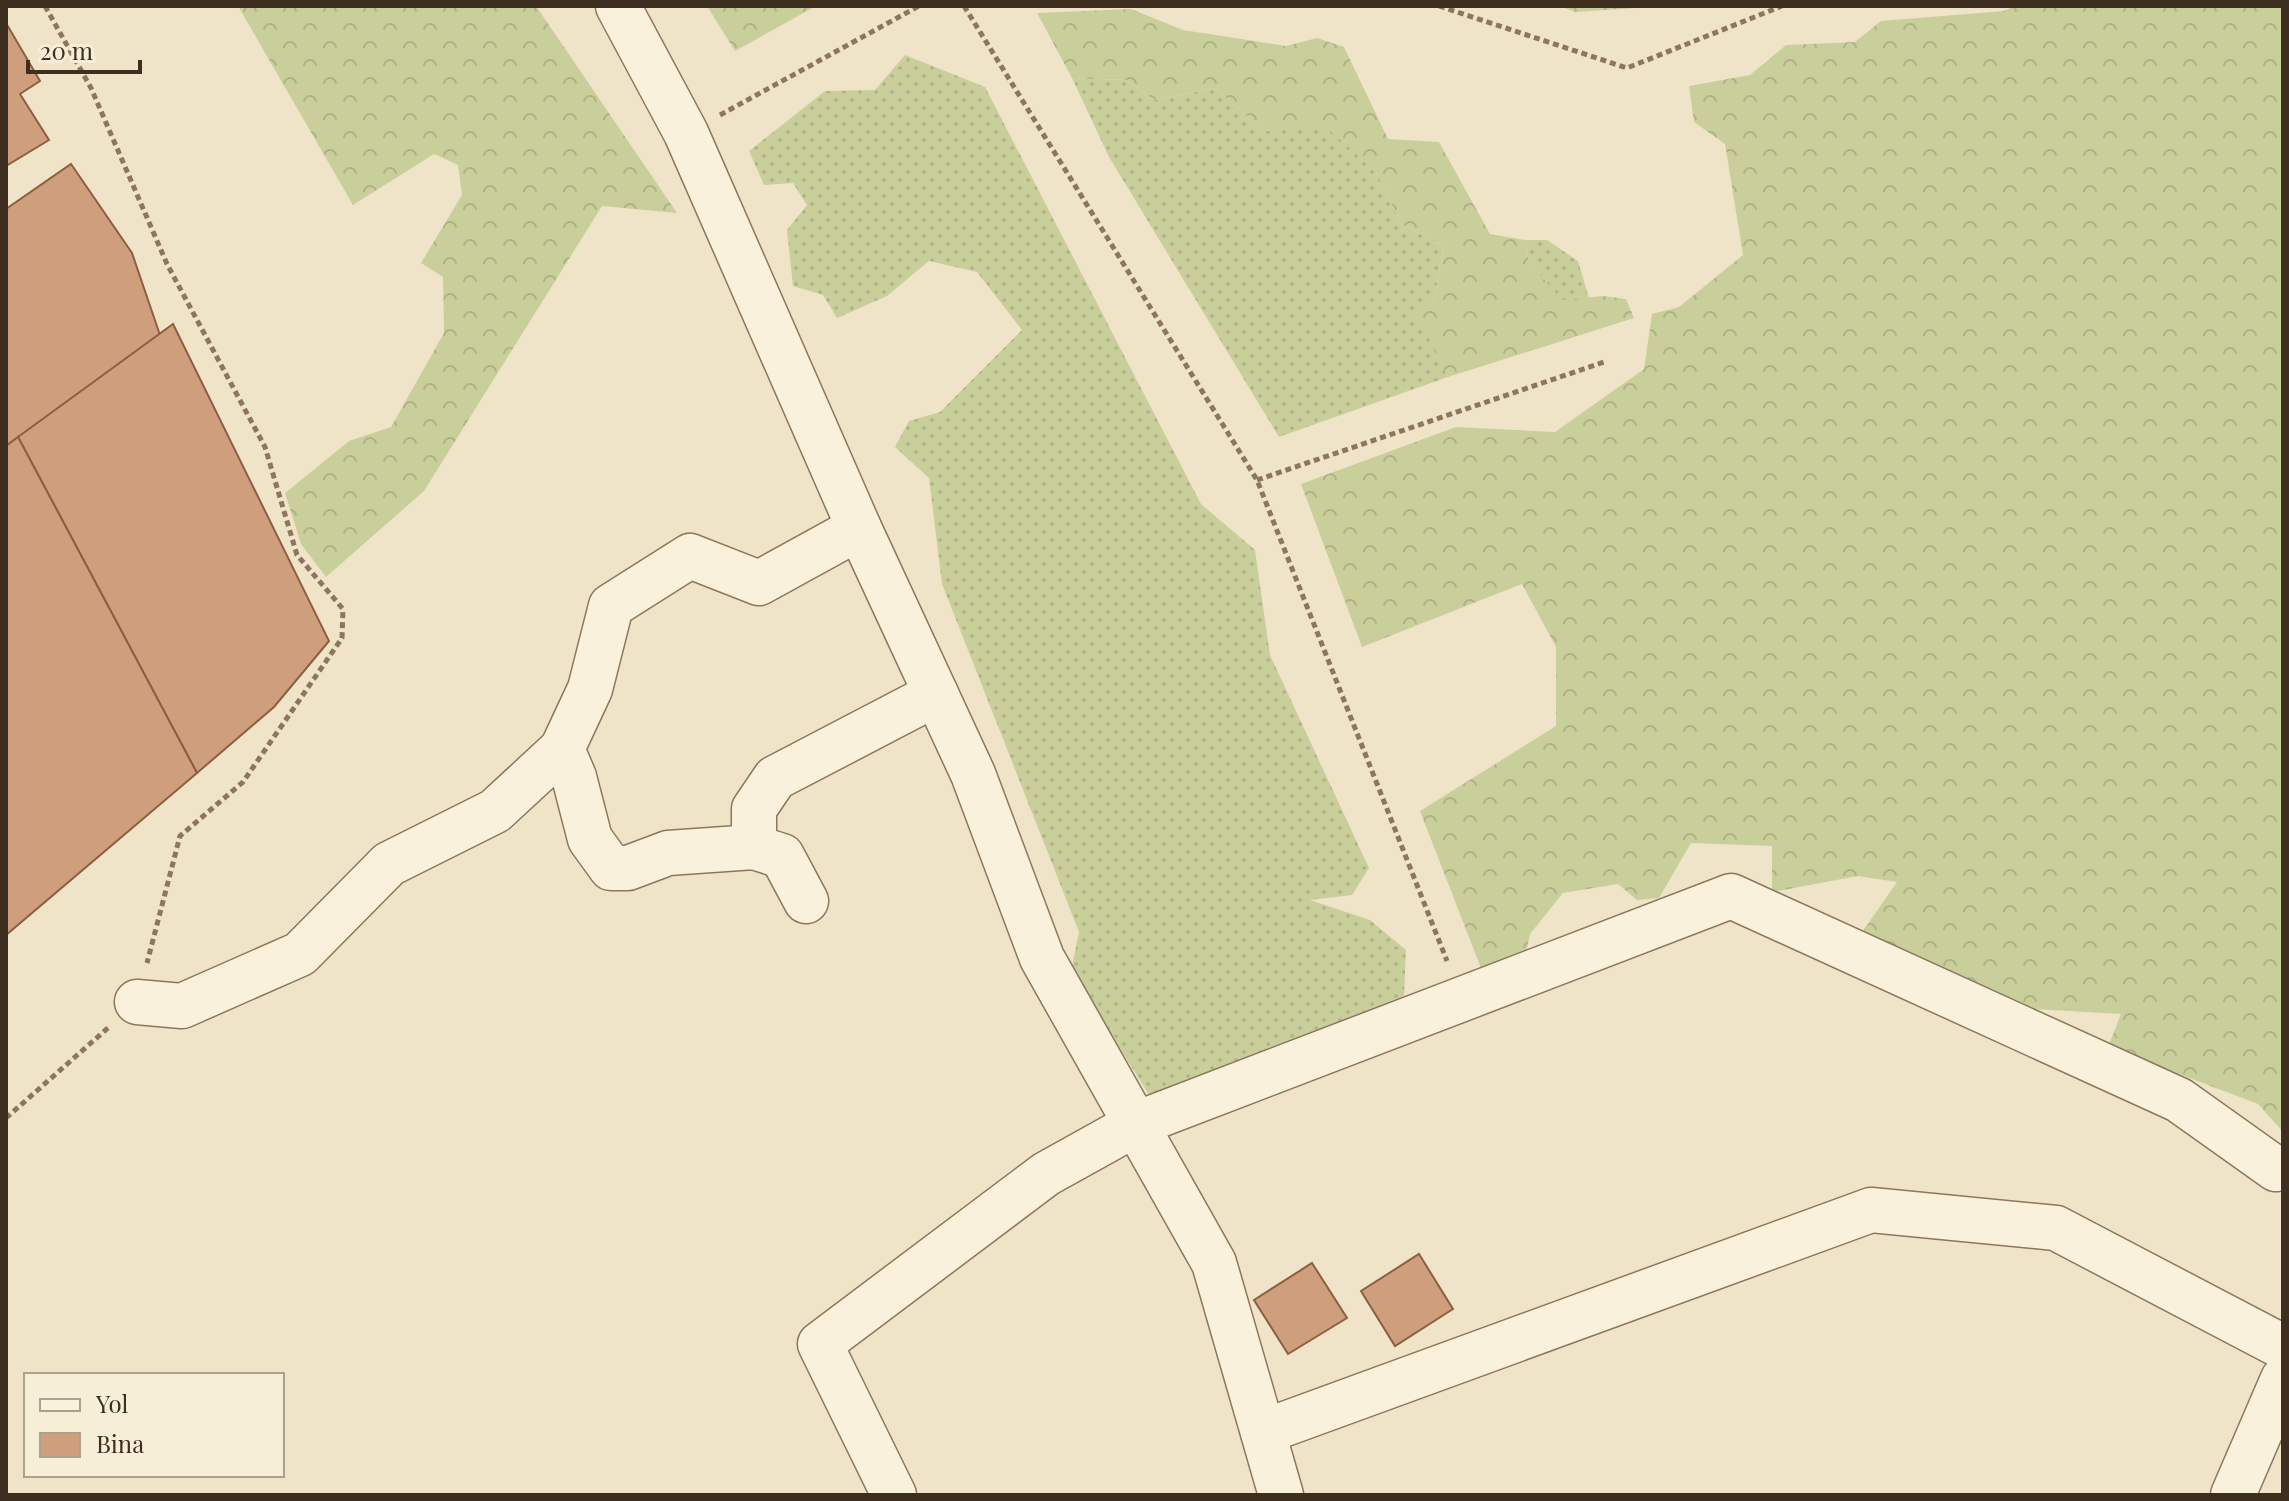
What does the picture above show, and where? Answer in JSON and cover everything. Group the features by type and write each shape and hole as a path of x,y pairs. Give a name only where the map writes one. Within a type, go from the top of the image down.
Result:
{"street":[{"path":"618,6 686,133 859,528 973,774 1042,958 1214,1263 1281,1495"},
{"path":"137,1002 182,1006 300,954 389,864 495,811 562,749 590,689 611,606 690,556 759,583 859,528"},
{"path":"754,847 754,809 775,778 936,694"},
{"path":"562,749 574,777 590,839 611,868 628,868 668,853 754,847 782,856 806,901"},
{"path":"894,1495 820,1344 1046,1174 1136,1124 1731,896 2179,1100 2276,1169"},
{"path":"1263,1432 1871,1210 2056,1228 2283,1347"},
{"path":"2233,1495 2283,1379"}],"path":[{"path":"6,1118 137,1002 180,836 243,782 342,638 343,609 297,555 265,447 167,264 91,88 45,6"},
{"path":"686,133 919,6"},
{"path":"964,6 1257,480 1462,999"},
{"path":"1439,6 1627,68 1782,6"},
{"path":"1257,480 1607,361"}],"green space":[{"path":"238,6 536,6 677,213 602,206 424,491 326,577 301,544 285,493 349,441 391,427 444,333 443,277 421,263 462,195 458,165 434,154 353,205"},
{"path":"707,6 816,6 735,51"},
{"path":"1560,6 1668,6 1575,12"},
{"path":"2015,6 2283,6 2283,1132 2258,1104 2108,1047 2121,1014 2033,1009 1863,931 1897,882 1858,876 1772,892 1772,846 1691,843 1659,898 1637,900 1618,884 1563,893 1530,934 1525,959 1484,976 1420,811 1556,726 1556,647 1522,584 1362,647 1301,484 1456,427 1555,432 1644,369 1652,314 1679,307 1743,255 1725,144 1694,122 1689,86 1750,75 1786,45 1855,42 1881,21 2004,11"},
{"path":"1131,9 1183,30 1286,46 1317,38 1344,47 1388,139 1439,142 1490,234 1525,240 1529,262 1562,300 1603,296 1626,299 1634,318 1448,377 1417,315 1434,300 1444,246 1401,224 1377,173 1327,128 1264,131 1215,88 1155,100 1126,80 1072,78 1037,13"},
{"path":"905,55 985,87 1201,504 1255,550 1270,655 1369,868 1352,895 1310,900 1370,920 1406,950 1404,996 1150,1096 1071,971 1079,932 942,584 929,478 895,447 909,421 940,412 1022,330 977,272 929,261 887,296 837,318 823,295 793,286 787,230 807,205 793,183 764,185 749,151 825,91 875,90"},
{"path":"1072,78 1126,80 1155,100 1215,88 1264,131 1327,127 1377,173 1401,224 1444,246 1434,300 1418,315 1448,377 1279,437 1109,157"},
{"path":"1525,240 1547,240 1578,261 1589,298 1562,301 1529,262"}],"building":[{"path":"6,23 40,81 20,94 49,140 6,166"},
{"path":"71,164 132,253 160,335 6,446 6,209"},
{"path":"173,324 329,641 274,707 197,773 18,437"},
{"path":"18,437 197,773 6,935 6,446"},
{"path":"1419,1254 1453,1309 1395,1346 1361,1291"},
{"path":"1312,1263 1347,1318 1288,1354 1254,1300"}]}
